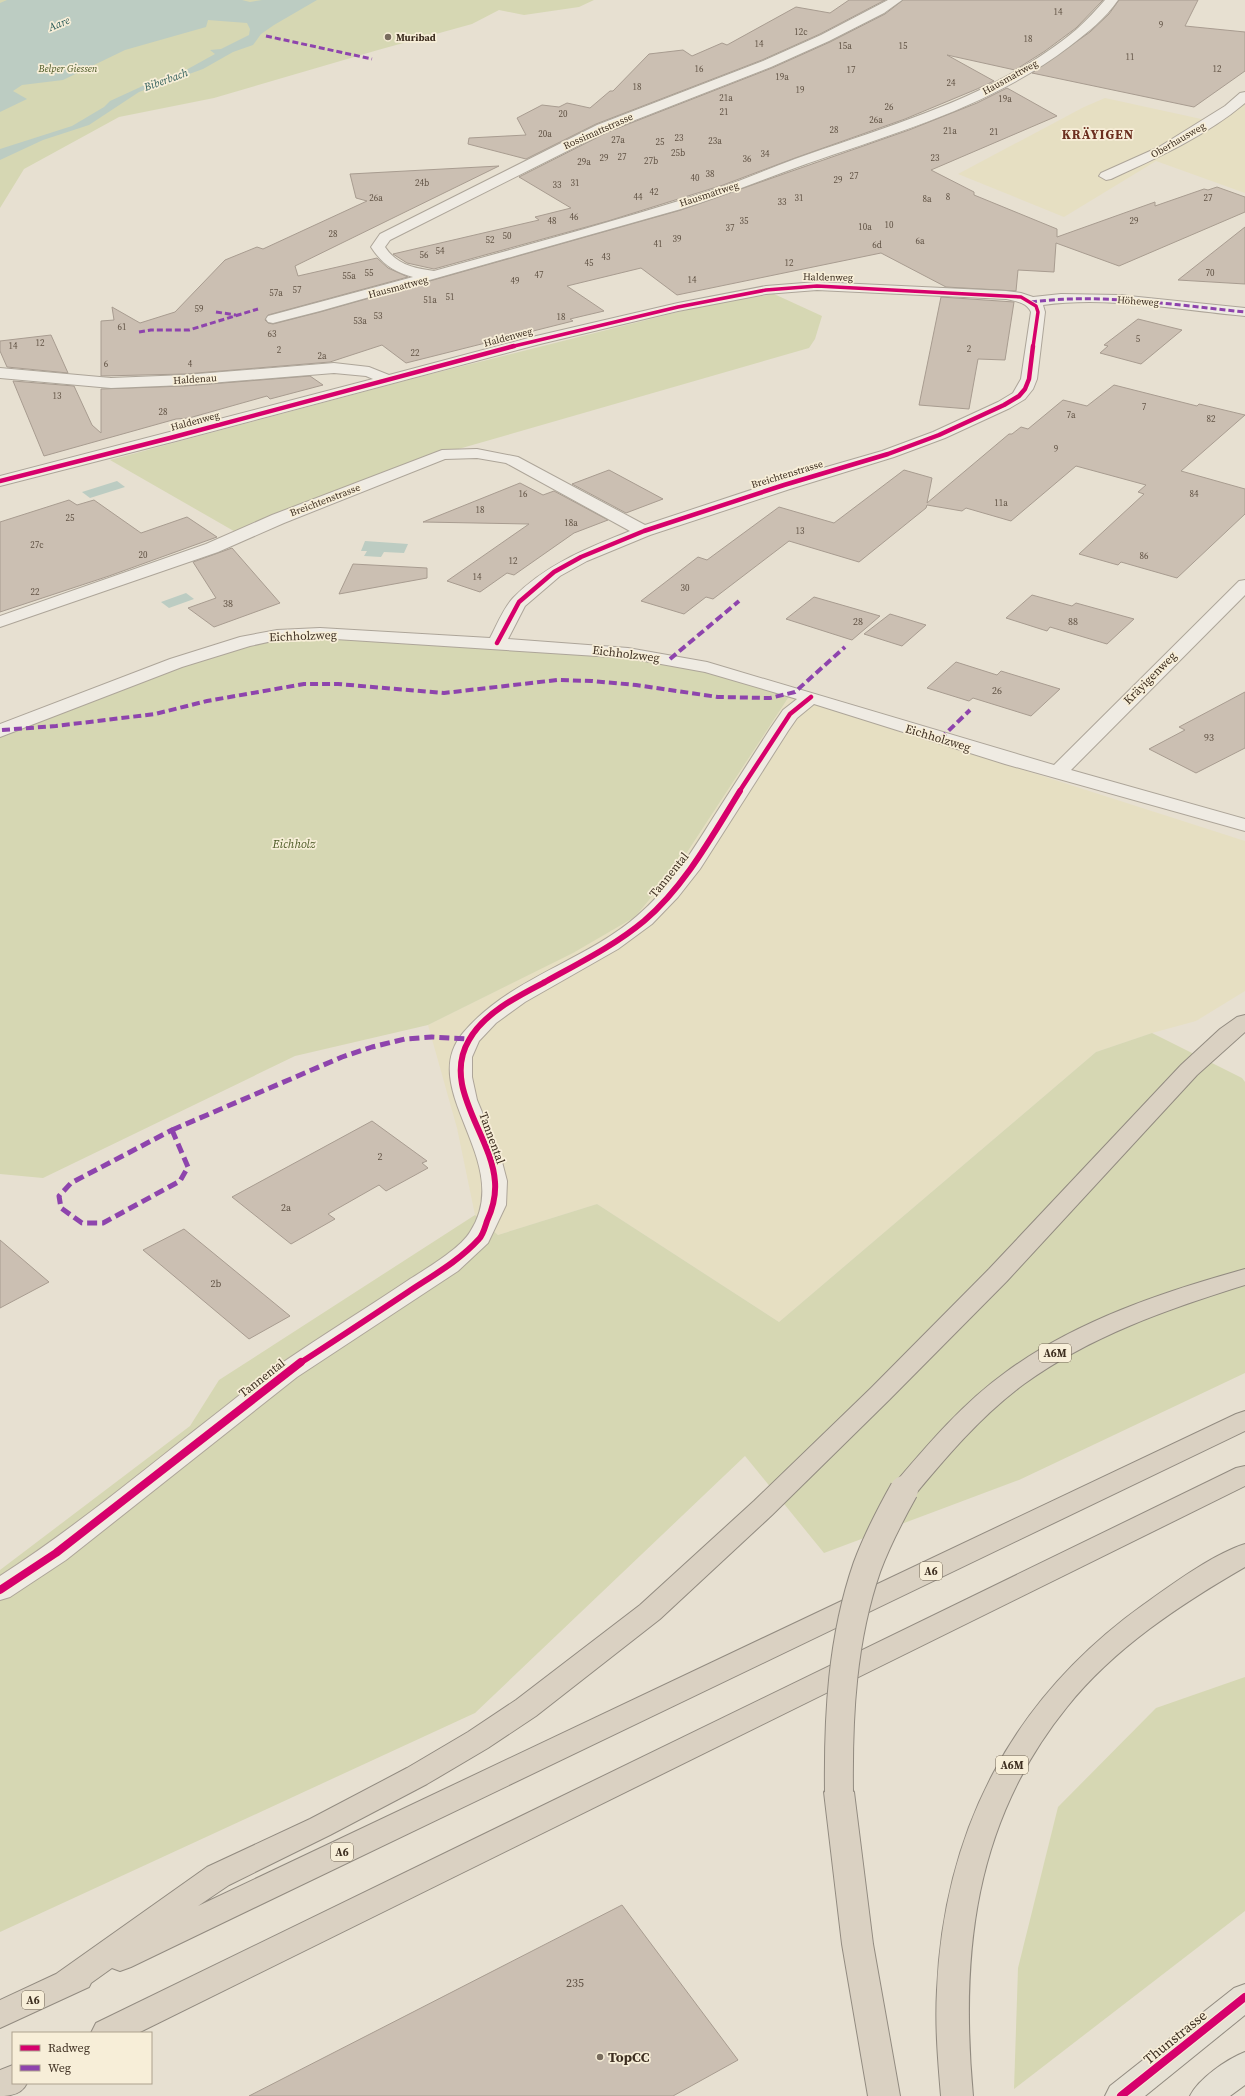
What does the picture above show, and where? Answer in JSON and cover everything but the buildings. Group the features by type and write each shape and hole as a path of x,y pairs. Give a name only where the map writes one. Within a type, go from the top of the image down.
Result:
{"highway":[{"path":"66,1984 218,1876 320,1827 416,1776 478,1740 538,1699 650,1612 758,1514 870,1404 998,1275 1189,1070 1228,1034 1245,1022"},
{"name":"A6M","path":"884,2096 860,1967 839,1792 838,1740 840,1690 848,1641 860,1589 880,1536 904,1490 942,1443 972,1413 1015,1377 1064,1347 1138,1313 1180,1297 1245,1277"},
{"name":"A6","path":"0,2015 1245,1420"},
{"path":"110,2032 1245,1475"},
{"name":"A6M","path":"956,2084 953,2018 955,1948 966,1879 990,1807 1021,1747 1056,1700 1106,1649 1135,1625 1245,1554"},
{"path":"0,2086 12,2080"}],"main road":[{"name":"Thunstrasse","path":"1121,2096 1245,1997"},
{"path":"1206,2096 1245,2066"}],"street":[{"name":"Rossimattstrasse","path":"443,275 423,275 404,270 384,257 378,247 385,236 602,128 767,64 825,38 896,0"},
{"name":"Hausmattweg","path":"274,319 443,275 719,192 800,162 892,131 1001,84 1043,59 1087,26 1112,0"},
{"name":"Oberhausweg","path":"1106,176 1164,150 1230,108 1245,96"},
{"name":"Haldenweg","path":"0,481 170,438 537,340 678,307 766,290 817,286 976,293 1021,297 1031,302"},
{"name":"Höheweg","path":"1031,302 1061,298 1119,299 1240,311"},
{"path":"1240,311 1245,298"},
{"name":"Breichtenstrasse","path":"497,643 511,614 519,602 554,572 609,544 784,485 888,454 938,436 1004,405 1019,396 1029,379 1038,312 1036,306 1031,302"},
{"name":"Haldenau","path":"0,373 111,383 185,380 334,368 369,372 388,380"},
{"name":"Breichtenstrasse","path":"0,622 212,548 278,519 442,454 464,451 489,453 512,460 644,531"},
{"name":"Kräyigenweg","path":"1058,772 1108,719 1245,585"},
{"name":"Eichholzweg","path":"0,731 176,663 262,638 291,634 320,633 497,643 628,653 670,659 707,667 811,697 940,739 1245,825"},
{"name":"Tannental","path":"0,1590 56,1553 288,1371 449,1265 480,1238 494,1205 495,1181 489,1158 466,1100 461,1077 461,1057 469,1039 488,1018 517,998 611,945 645,920 666,898 693,865 779,728 790,714 811,697"}],"shaded area":[{"path":"1105,98 1215,122 1245,101 1245,193 1156,161 1064,217 958,174 1084,107"},
{"path":"790,695 1245,841 1245,991 1196,1021 1152,1033 1096,1052 779,1322 597,1204 498,1235 475,1215 457,1128 428,1025 572,953 635,917 682,860"}],"green space":[{"name":"Belper Giessen","path":"0,0 594,0 579,7 524,15 499,10 472,24 214,98 119,117 24,169 0,208"},
{"path":"774,294 822,316 815,339 809,348 441,454 239,534 110,460 419,377 710,304"},
{"name":"Eichholz","path":"317,636 488,645 676,662 790,695 682,860 635,917 573,953 428,1025 295,1056 43,1178 0,1174 0,733 47,712 262,640"},
{"path":"1152,1033 1242,1078 1245,1082 1245,1373 1019,1480 824,1553 745,1456 475,1713 0,1932 0,1570 190,1426 219,1380 475,1215 498,1235 597,1204 779,1322 1096,1052"},
{"path":"1245,1677 1245,1911 1014,2089 1018,1968 1058,1807 1156,1708"}],"water":[{"path":"7,0 242,0 250,2 262,0 317,0 261,34 253,45 233,52 203,69 139,92 89,125 43,140 0,160 0,149 72,126 104,107 110,101 147,84 186,70 215,54 210,50 221,49 249,35 250,29 247,23 208,20 206,27 125,50 63,80 22,85 13,91 27,99 0,112 0,3"},
{"path":"117,481 125,487 90,498 82,492"},
{"path":"365,541 408,544 404,553 384,552 381,557 364,556 367,551 361,551"},
{"path":"186,593 194,599 169,608 161,602"}],"marked path":[{"path":"266,36 372,59"},
{"path":"1031,302 1061,298 1119,299 1245,312"},
{"path":"139,332 151,330 189,330 258,309"},
{"path":"216,312 236,315"},
{"path":"670,659 739,601"},
{"path":"2,730 56,726 155,714 207,701 304,684 338,684 444,693 557,680 592,681 636,685 718,697 770,698 795,692 845,647"},
{"path":"940,739 970,710"},
{"path":"172,1130 188,1167 180,1181 103,1223 82,1223 61,1208 59,1196 71,1183 172,1130 342,1057 372,1047 405,1039 432,1037 469,1039"}],"cycle path":[{"path":"0,481 170,438 537,340 678,307 766,290 817,286 1006,295 1021,297 1036,306 1038,312 1029,379 1025,389 1019,396 1004,405 939,435 888,454 784,485 644,531 581,557 554,572 519,602 511,614 497,643"},
{"path":"0,1590 56,1553 288,1371 449,1265 480,1238 494,1205 495,1181 489,1158 466,1100 461,1077 461,1057 469,1039 488,1018 517,997 611,945 645,920 671,893 693,865 790,714 811,697"},
{"path":"1121,2096 1245,1997"}],"place":[{"name":"Muribad","path":"388,37"},
{"name":"TopCC","path":"600,2057"}],"district":[{"name":"KRÄYIGEN","path":"1098,134"}],"water label":[{"name":"Aare","path":"59,24"},
{"name":"Biberbach","path":"166,80"}]}
